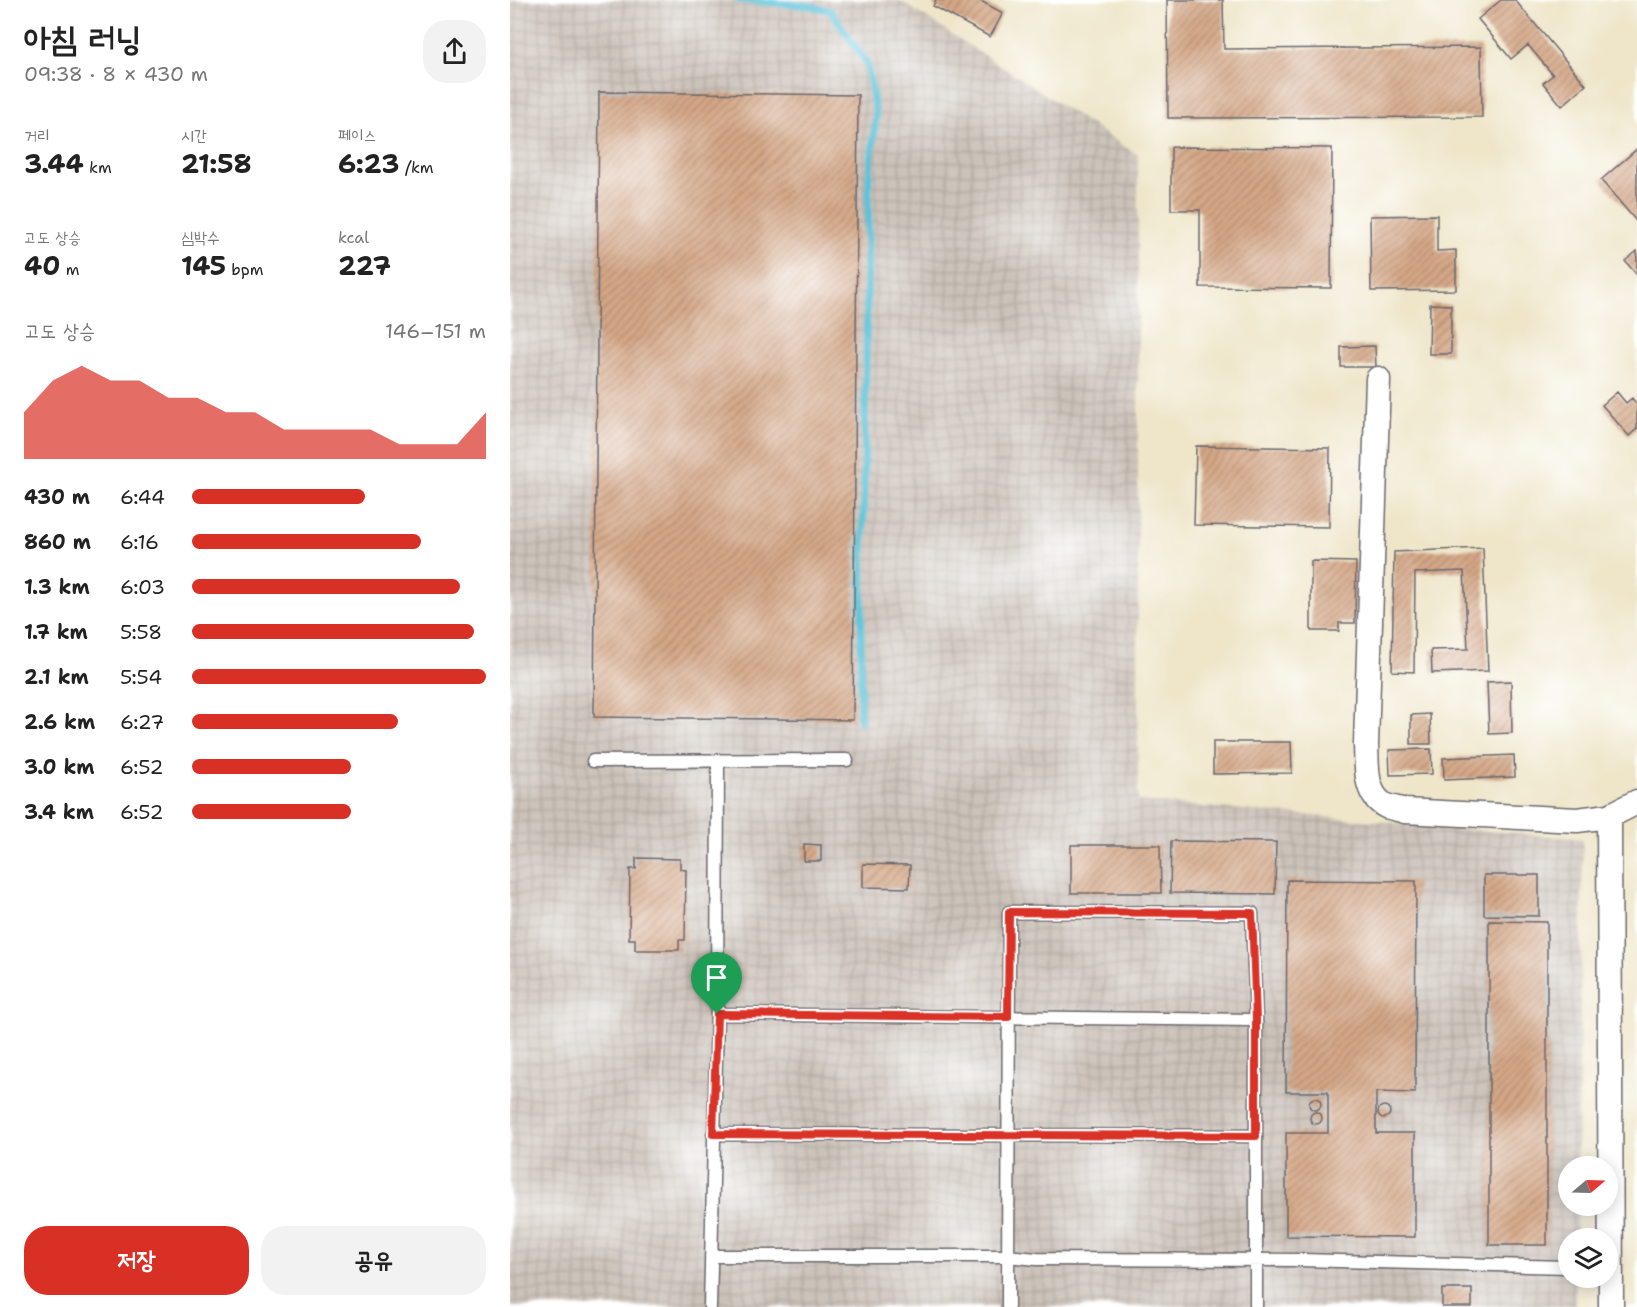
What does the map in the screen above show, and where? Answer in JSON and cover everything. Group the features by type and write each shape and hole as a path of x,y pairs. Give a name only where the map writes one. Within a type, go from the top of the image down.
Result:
{"street":[{"path":"1378,379 1366,744 1368,781 1375,797 1386,806 1405,811 1577,820 1609,816 1637,802"},
{"path":"1609,816 1610,1228"},
{"path":"1611,1288 1611,1307"}],"lane":[{"path":"592,761 846,760"},
{"path":"710,1307 717,1014 718,762"},
{"path":"1008,1307 1009,912 1252,913 1256,1020 1256,1307"},
{"path":"717,1014 1256,1020"},
{"path":"713,1134 1007,1137 1256,1136"},
{"path":"711,1256 1007,1256 1037,1259 1300,1260 1558,1267"}],"shaded area":[{"path":"510,0 899,0 1138,155 1138,801 1583,839 1577,1156 1558,1156 1558,1216 1577,1216 1576,1228 1558,1228 1558,1288 1576,1288 1575,1307 510,1307"}],"building":[{"path":"936,0 979,0 1003,13 990,37 933,6"},
{"path":"1167,0 1223,0 1224,49 1481,47 1482,117 1168,118"},
{"path":"1501,0 1515,0 1586,85 1562,106 1543,83 1553,75 1528,45 1511,59 1478,19"},
{"path":"599,92 858,95 853,720 594,717"},
{"path":"1171,147 1332,148 1331,288 1200,287 1200,210 1171,210"},
{"path":"1637,149 1637,222 1601,180"},
{"path":"1437,215 1437,251 1456,250 1456,290 1371,291 1370,216"},
{"path":"1637,251 1637,275 1625,261"},
{"path":"1430,304 1451,305 1451,354 1429,354"},
{"path":"1375,346 1376,367 1341,367 1341,347"},
{"path":"1617,392 1626,403 1632,398 1637,405 1637,429 1629,436 1602,405"},
{"path":"1196,446 1330,448 1329,527 1194,525"},
{"path":"1483,548 1488,671 1432,673 1431,650 1468,649 1464,571 1415,573 1414,672 1392,671 1394,552"},
{"path":"1311,561 1356,562 1355,623 1339,623 1339,631 1311,631"},
{"path":"1511,681 1512,733 1489,734 1487,682"},
{"path":"1430,714 1431,744 1411,744 1411,715"},
{"path":"1213,742 1291,742 1292,773 1213,774"},
{"path":"1431,749 1432,774 1390,775 1389,750"},
{"path":"1514,755 1515,777 1444,780 1443,758"},
{"path":"1171,841 1276,842 1275,894 1170,893"},
{"path":"804,844 821,845 821,861 804,861"},
{"path":"1071,845 1160,845 1161,893 1071,893"},
{"path":"636,858 680,859 680,869 686,870 685,940 679,940 679,950 635,950 635,939 629,939 630,869 636,869"},
{"path":"863,864 910,865 909,888 863,887"},
{"path":"1484,875 1539,875 1539,916 1484,915"},
{"path":"1287,880 1416,881 1415,1093 1376,1092 1376,1133 1415,1133 1415,1237 1286,1236 1286,1133 1328,1133 1328,1092 1286,1092"},
{"path":"1489,921 1547,922 1547,1245 1489,1245"},
{"path":"1315,1098 1321,1104 1315,1110 1309,1104"},
{"path":"1384,1106 1390,1112 1384,1118 1378,1112"},
{"path":"1316,1112 1322,1118 1316,1124 1310,1118"},
{"path":"1442,1289 1472,1289 1472,1307 1442,1307"}],"waterway":[{"path":"738,0 811,6 831,11 867,64 876,115 869,179 860,722"}],"route":[{"path":"1009,912 1252,913 1256,1020 1256,1136 1007,1137 713,1134 717,1014 1008,1017 1009,912"}]}
